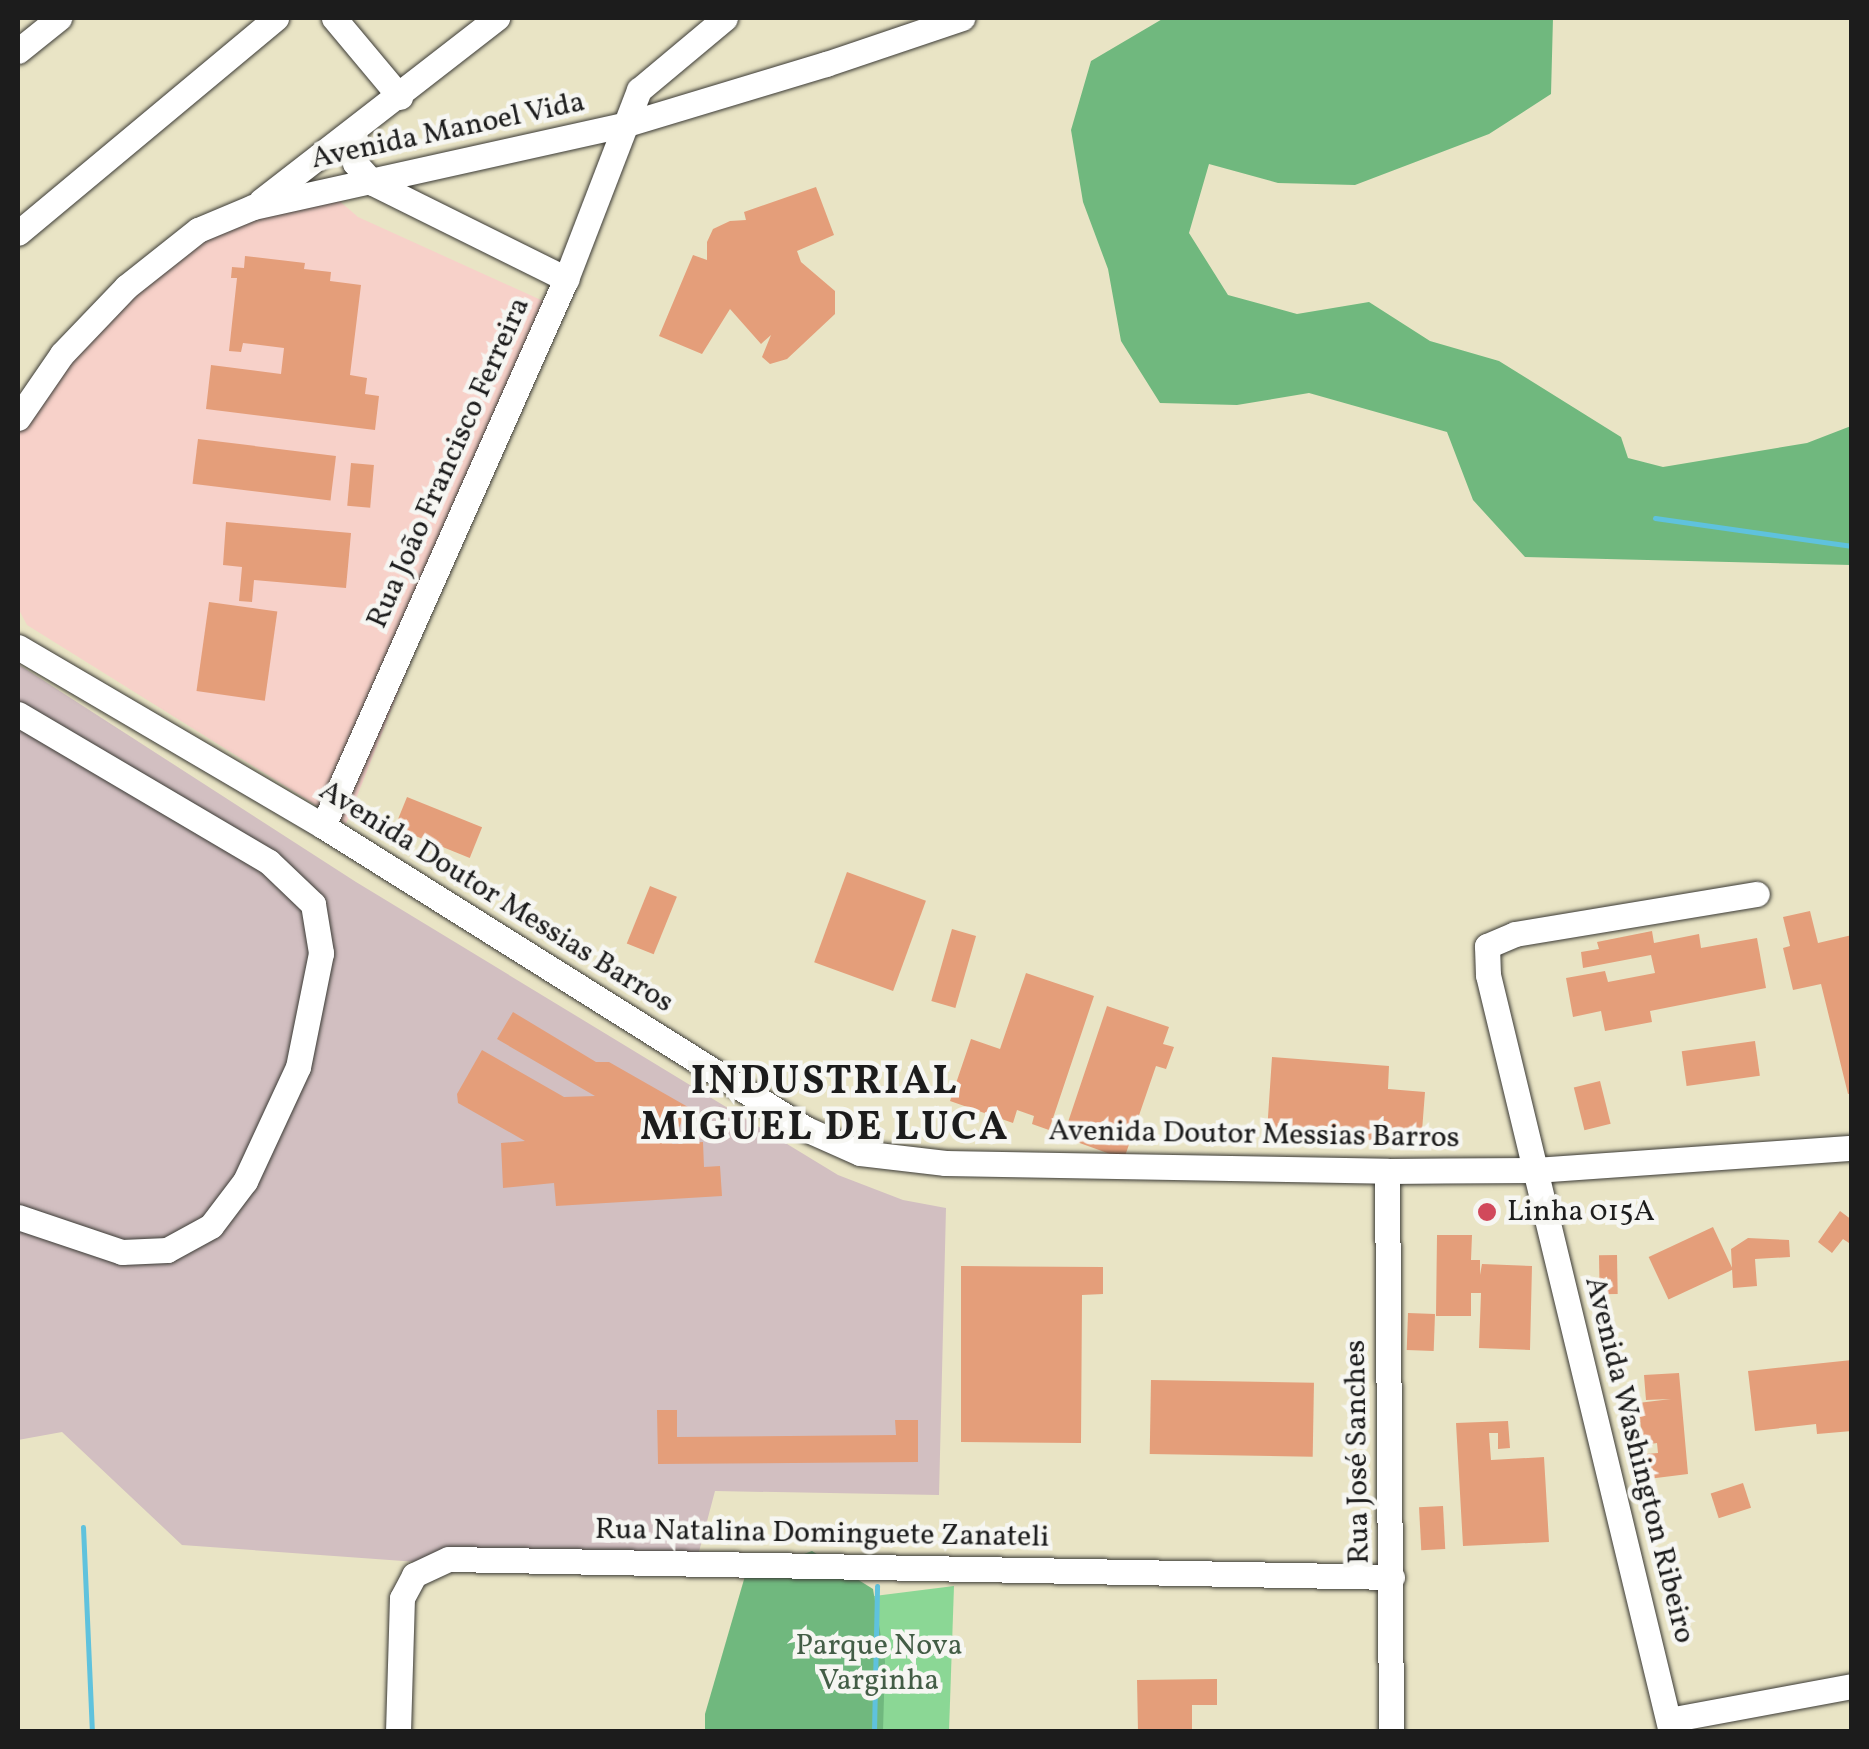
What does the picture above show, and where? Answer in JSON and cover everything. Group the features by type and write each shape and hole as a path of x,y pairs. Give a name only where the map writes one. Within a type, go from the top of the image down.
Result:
{"street":[{"path":"18,50 60,18"},
{"path":"18,233 276,18"},
{"path":"334,18 400,96"},
{"path":"252,207 497,18"},
{"name":"Rua João Francisco Ferreira","path":"323,826 566,279 639,90 725,18"},
{"name":"Avenida Manoel Vida","path":"18,418 62,354 126,288 198,230 252,207 627,124 826,64 959,18"},
{"path":"354,131 355,163 372,182 566,279"},
{"name":"Avenida Doutor Messias Barros","path":"18,647 323,826 806,1130 860,1153 946,1163 1387,1171 1535,1170 1852,1148"},
{"path":"18,714 269,862 312,904 321,953 298,1067 245,1181 211,1226 167,1250 122,1252 18,1218"},
{"name":"Avenida Washington Ribeiro","path":"1670,1726 1488,975 1487,946 1515,934 1757,894"},
{"name":"Rua José Sanches","path":"1387,1171 1391,1732"},
{"name":"Rua Natalina Dominguete Zanateli","path":"398,1732 402,1598 414,1576 449,1559 1392,1577"},
{"path":"1670,1726 1852,1686"}],"shaded area":[{"path":"328,191 358,217 552,305 346,824 27,625 18,608 18,418 198,230"},
{"path":"18,664 356,882 838,1175 903,1200 946,1208 939,1495 715,1491 696,1563 473,1566 182,1545 62,1432 18,1440"}],"green space":[{"path":"1164,18 1553,18 1551,94 1489,134 1355,185 1278,183 1209,164 1189,233 1228,295 1297,314 1369,302 1430,341 1499,361 1621,437 1628,458 1663,467 1807,443 1851,426 1851,565 1525,557 1473,500 1447,432 1309,393 1237,405 1160,403 1121,341 1108,269 1083,202 1071,130 1091,61"},
{"path":"812,1551 873,1589 885,1661 883,1731 705,1732 705,1714 745,1576"},
{"name":"Parque Nova Varginha","path":"954,1586 949,1731 793,1732 795,1606"}],"building":[{"path":"816,187 834,235 797,251 801,262 835,291 835,314 787,359 770,364 762,357 771,335 761,344 730,309 702,354 659,336 693,255 707,260 707,242 713,229 730,221 746,220 744,212"},
{"path":"245,256 305,263 304,269 331,272 330,281 361,285 350,375 367,378 365,394 379,396 375,430 206,409 211,365 281,374 284,348 243,343 241,352 229,351 237,278 231,278 232,267 244,268"},
{"path":"198,439 336,456 330,501 193,484"},
{"path":"351,463 374,465 370,508 347,506"},
{"path":"226,522 351,533 346,588 254,580 252,602 239,601 242,567 223,565"},
{"path":"209,602 277,612 265,701 196,691"},
{"path":"407,797 482,827 470,858 395,828"},
{"path":"847,872 926,901 893,991 814,962"},
{"path":"650,886 677,897 654,954 627,943"},
{"path":"1810,911 1818,943 1852,935 1852,1093 1848,1094 1821,984 1793,990 1783,948 1790,946 1783,917"},
{"path":"952,929 976,936 955,1008 931,1001"},
{"path":"1652,931 1654,943 1699,934 1701,948 1757,938 1766,988 1650,1011 1652,1022 1605,1031 1601,1011 1573,1017 1566,978 1605,971 1608,982 1655,973 1651,955 1583,968 1581,952 1599,949 1597,942"},
{"path":"1026,973 1094,996 1049,1130 1032,1124 1034,1116 1017,1110 1013,1123 950,1101 971,1039 1000,1049"},
{"path":"1107,1006 1169,1027 1163,1044 1174,1047 1166,1069 1156,1066 1124,1159 1063,1137"},
{"path":"513,1012 596,1062 609,1062 688,1107 672,1144 703,1142 704,1167 720,1166 722,1196 556,1206 554,1183 503,1188 501,1143 525,1141 458,1103 457,1094 482,1050 564,1097 595,1096 497,1039"},
{"path":"1755,1041 1760,1076 1687,1086 1682,1051"},
{"path":"1272,1057 1389,1066 1388,1089 1425,1092 1421,1144 1267,1132"},
{"path":"1600,1081 1611,1124 1584,1130 1574,1088"},
{"path":"1840,1211 1852,1220 1852,1245 1843,1239 1832,1253 1818,1242"},
{"path":"1713,1227 1733,1270 1669,1300 1649,1257"},
{"path":"1437,1235 1472,1235 1471,1260 1480,1260 1480,1275 1482,1264 1532,1266 1530,1350 1479,1348 1481,1293 1471,1293 1471,1316 1436,1316"},
{"path":"1748,1238 1789,1240 1790,1257 1755,1259 1757,1286 1733,1288 1731,1249"},
{"path":"1599,1255 1617,1255 1618,1294 1600,1294"},
{"path":"961,1266 1103,1267 1103,1294 1082,1295 1081,1443 961,1442"},
{"path":"1408,1313 1435,1314 1434,1351 1407,1350"},
{"path":"1852,1360 1852,1431 1817,1434 1816,1424 1755,1431 1748,1371"},
{"path":"1679,1373 1688,1474 1648,1479 1645,1454 1658,1453 1657,1443 1643,1445 1638,1403 1671,1399 1646,1400 1644,1375"},
{"path":"1151,1380 1314,1383 1313,1457 1150,1454"},
{"path":"657,1410 677,1410 677,1437 896,1435 895,1420 918,1420 918,1462 658,1464"},
{"path":"1508,1421 1510,1448 1498,1449 1498,1433 1489,1433 1491,1460 1544,1457 1549,1542 1463,1546 1456,1423"},
{"path":"1743,1483 1751,1508 1719,1518 1711,1494"},
{"path":"1443,1506 1445,1549 1421,1550 1419,1507"},
{"path":"1217,1679 1217,1705 1192,1705 1192,1732 1138,1732 1137,1680"}],"waterway":[{"path":"1655,518 1852,546"},
{"path":"83,1527 92,1732"},
{"path":"874,1732 877,1586"}],"place":[{"name":"Linha 015A","path":"1487,1212"}],"district":[{"name":"INDUSTRIAL MIGUEL DE LUCA","path":"825,1106"}]}
